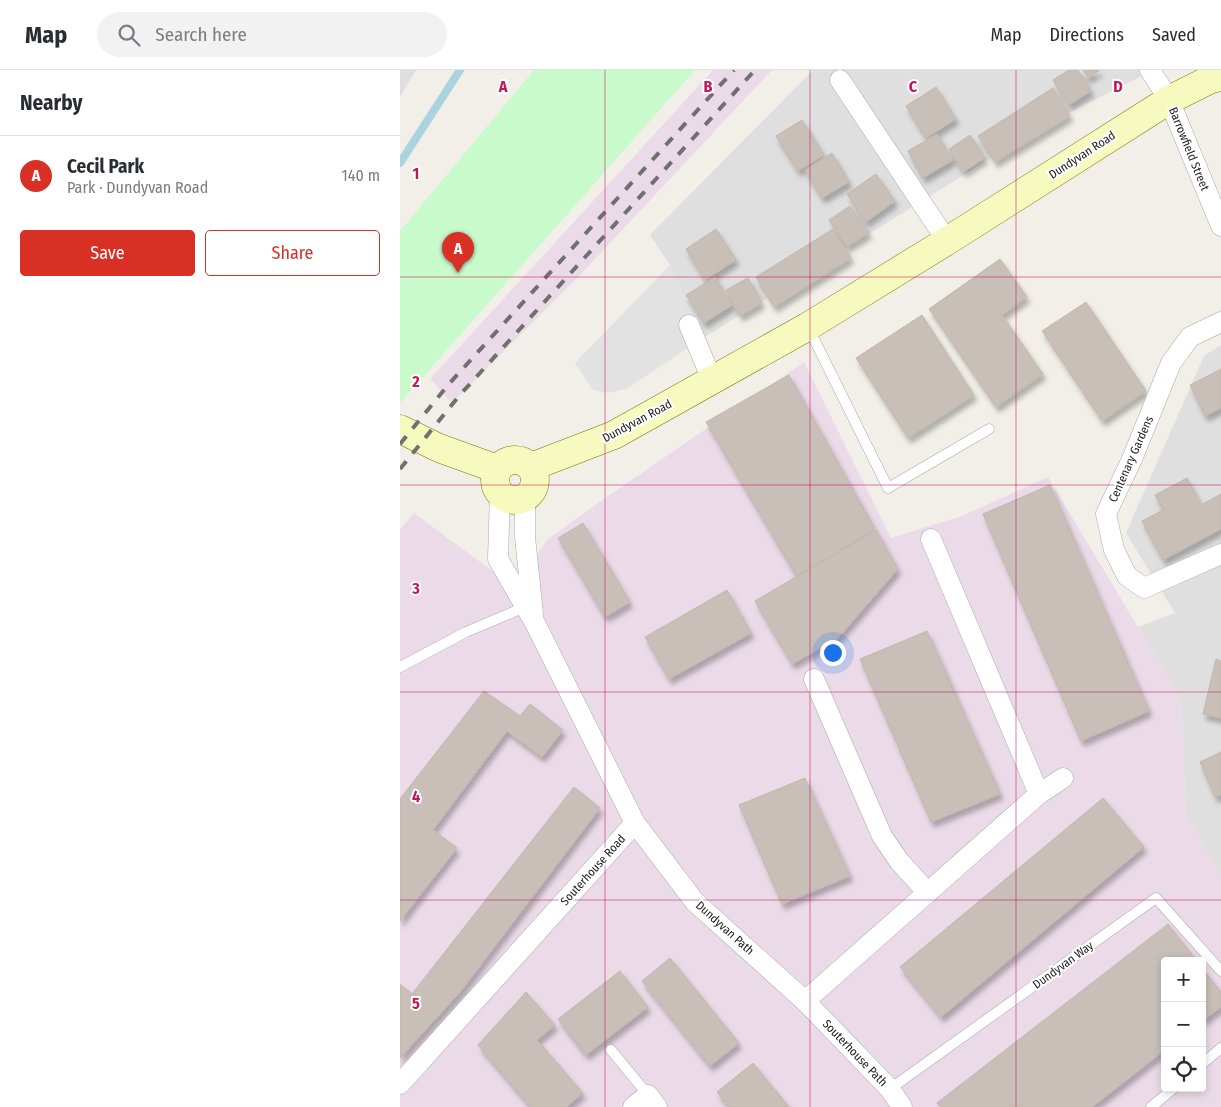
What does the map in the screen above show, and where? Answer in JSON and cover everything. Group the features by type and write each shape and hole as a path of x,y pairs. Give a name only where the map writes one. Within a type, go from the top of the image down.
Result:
{"main road":[{"name":"Dundyvan Road","path":"508,487 502,464 512,460 519,460 531,466 614,435 808,327 1169,100 1211,79 1221,77"},
{"path":"400,429 439,448 508,487"}],"street":[{"name":"Barrowfield Street","path":"1150,70 1169,100 1221,226"},
{"path":"840,80 947,241"},
{"name":"Centenary Gardens","path":"1221,322 1190,336 1171,363 1132,460 1106,514 1114,550 1126,576 1144,588 1221,554"},
{"path":"689,325 712,380"},
{"name":"Souterhouse Road","path":"508,487 525,537 530,615"},
{"name":"Souterhouse Road","path":"400,1084 635,823 530,615 498,559 508,487"},
{"path":"931,538 1040,794"},
{"path":"814,678 882,836 899,861 928,893"},
{"path":"805,1001 1040,794 1063,778"},
{"name":"Dundyvan Path","path":"635,823 696,902 805,1001"},
{"name":"Souterhouse Path","path":"805,1001 890,1089 902,1107"}],"lane":[{"path":"808,327 888,488 989,429"},
{"path":"400,666 466,632 530,615"},
{"name":"Dundyvan Way","path":"890,1089 1156,898 1221,971"},
{"path":"1206,1061 1221,1048"},
{"path":"611,1050 646,1103"},
{"path":"1151,1107 1169,1092"}],"shaded area":[{"path":"400,70 416,70 400,97"},
{"path":"713,70 772,70 581,274 452,403 430,379"},
{"path":"813,70 1154,70 1035,130 702,339 670,265 650,235"},
{"path":"670,265 702,339 626,389 607,393 593,390 575,363"},
{"path":"1221,345 1221,876 1186,815 1181,699 1138,627 1175,613 1126,533 1204,356"},
{"path":"804,362 891,538 962,516 1048,477 1181,699 1186,815 1221,876 1221,1107 400,1107 400,530 414,513 514,587 548,539"}],"green space":[{"path":"534,70 695,70 400,403 400,231"}],"building":[{"path":"1069,70 1078,70 1091,91 1069,105 1053,80"},
{"path":"1083,70 1100,70 1088,78"},
{"path":"936,87 956,119 926,138 906,106"},
{"path":"1053,88 1070,116 995,162 978,136"},
{"path":"802,120 824,155 798,171 776,136"},
{"path":"937,134 953,160 923,178 908,151"},
{"path":"970,135 985,158 963,172 949,149"},
{"path":"832,153 849,182 822,198 805,170"},
{"path":"876,174 895,201 866,222 847,194"},
{"path":"850,206 869,233 847,247 829,220"},
{"path":"716,229 736,260 705,280 686,249"},
{"path":"833,229 851,258 774,307 756,277"},
{"path":"1000,259 1027,297 1002,315 1043,374 996,407 929,309"},
{"path":"715,277 732,305 704,323 686,295"},
{"path":"748,278 762,303 740,316 726,290"},
{"path":"1086,302 1146,391 1102,421 1042,331"},
{"path":"922,315 974,395 908,438 856,358"},
{"path":"1221,369 1221,408 1205,416 1190,385"},
{"path":"789,375 875,529 797,577 706,422"},
{"path":"1187,478 1201,505 1221,494 1221,529 1163,560 1142,521 1163,510 1155,495"},
{"path":"1050,485 1149,711 1081,741 983,514"},
{"path":"583,523 630,602 605,617 558,538"},
{"path":"876,530 898,569 838,638 792,664 755,601"},
{"path":"727,590 751,633 669,679 645,637"},
{"path":"927,631 1000,794 931,822 860,659"},
{"path":"1216,659 1221,661 1221,718 1203,714"},
{"path":"484,691 520,716 530,704 563,730 542,757 507,731 433,830 457,848 400,921 400,799"},
{"path":"1221,752 1221,795 1215,797 1200,762"},
{"path":"805,778 850,876 782,904 739,805"},
{"path":"574,787 600,808 461,991 400,1058 400,984 412,994"},
{"path":"1103,798 1144,847 941,1017 900,967"},
{"path":"1168,924 1194,957 1161,957 1161,1053 1092,1107 941,1107 937,1103"},
{"path":"670,958 739,1043 710,1066 642,981"},
{"path":"620,971 648,1007 586,1055 558,1019"},
{"path":"1206,973 1221,992 1221,1007 1206,1018"},
{"path":"526,992 555,1025 537,1040 583,1093 566,1107 531,1107 478,1045"},
{"path":"753,1063 789,1107 729,1107 717,1092"}],"waterway":[{"path":"400,163 460,70"}],"railway":[{"path":"400,444 448,385 734,70"},
{"path":"400,469 459,396 755,70"}],"place":[{"name":"Cecil Park","path":"458,273"}]}
